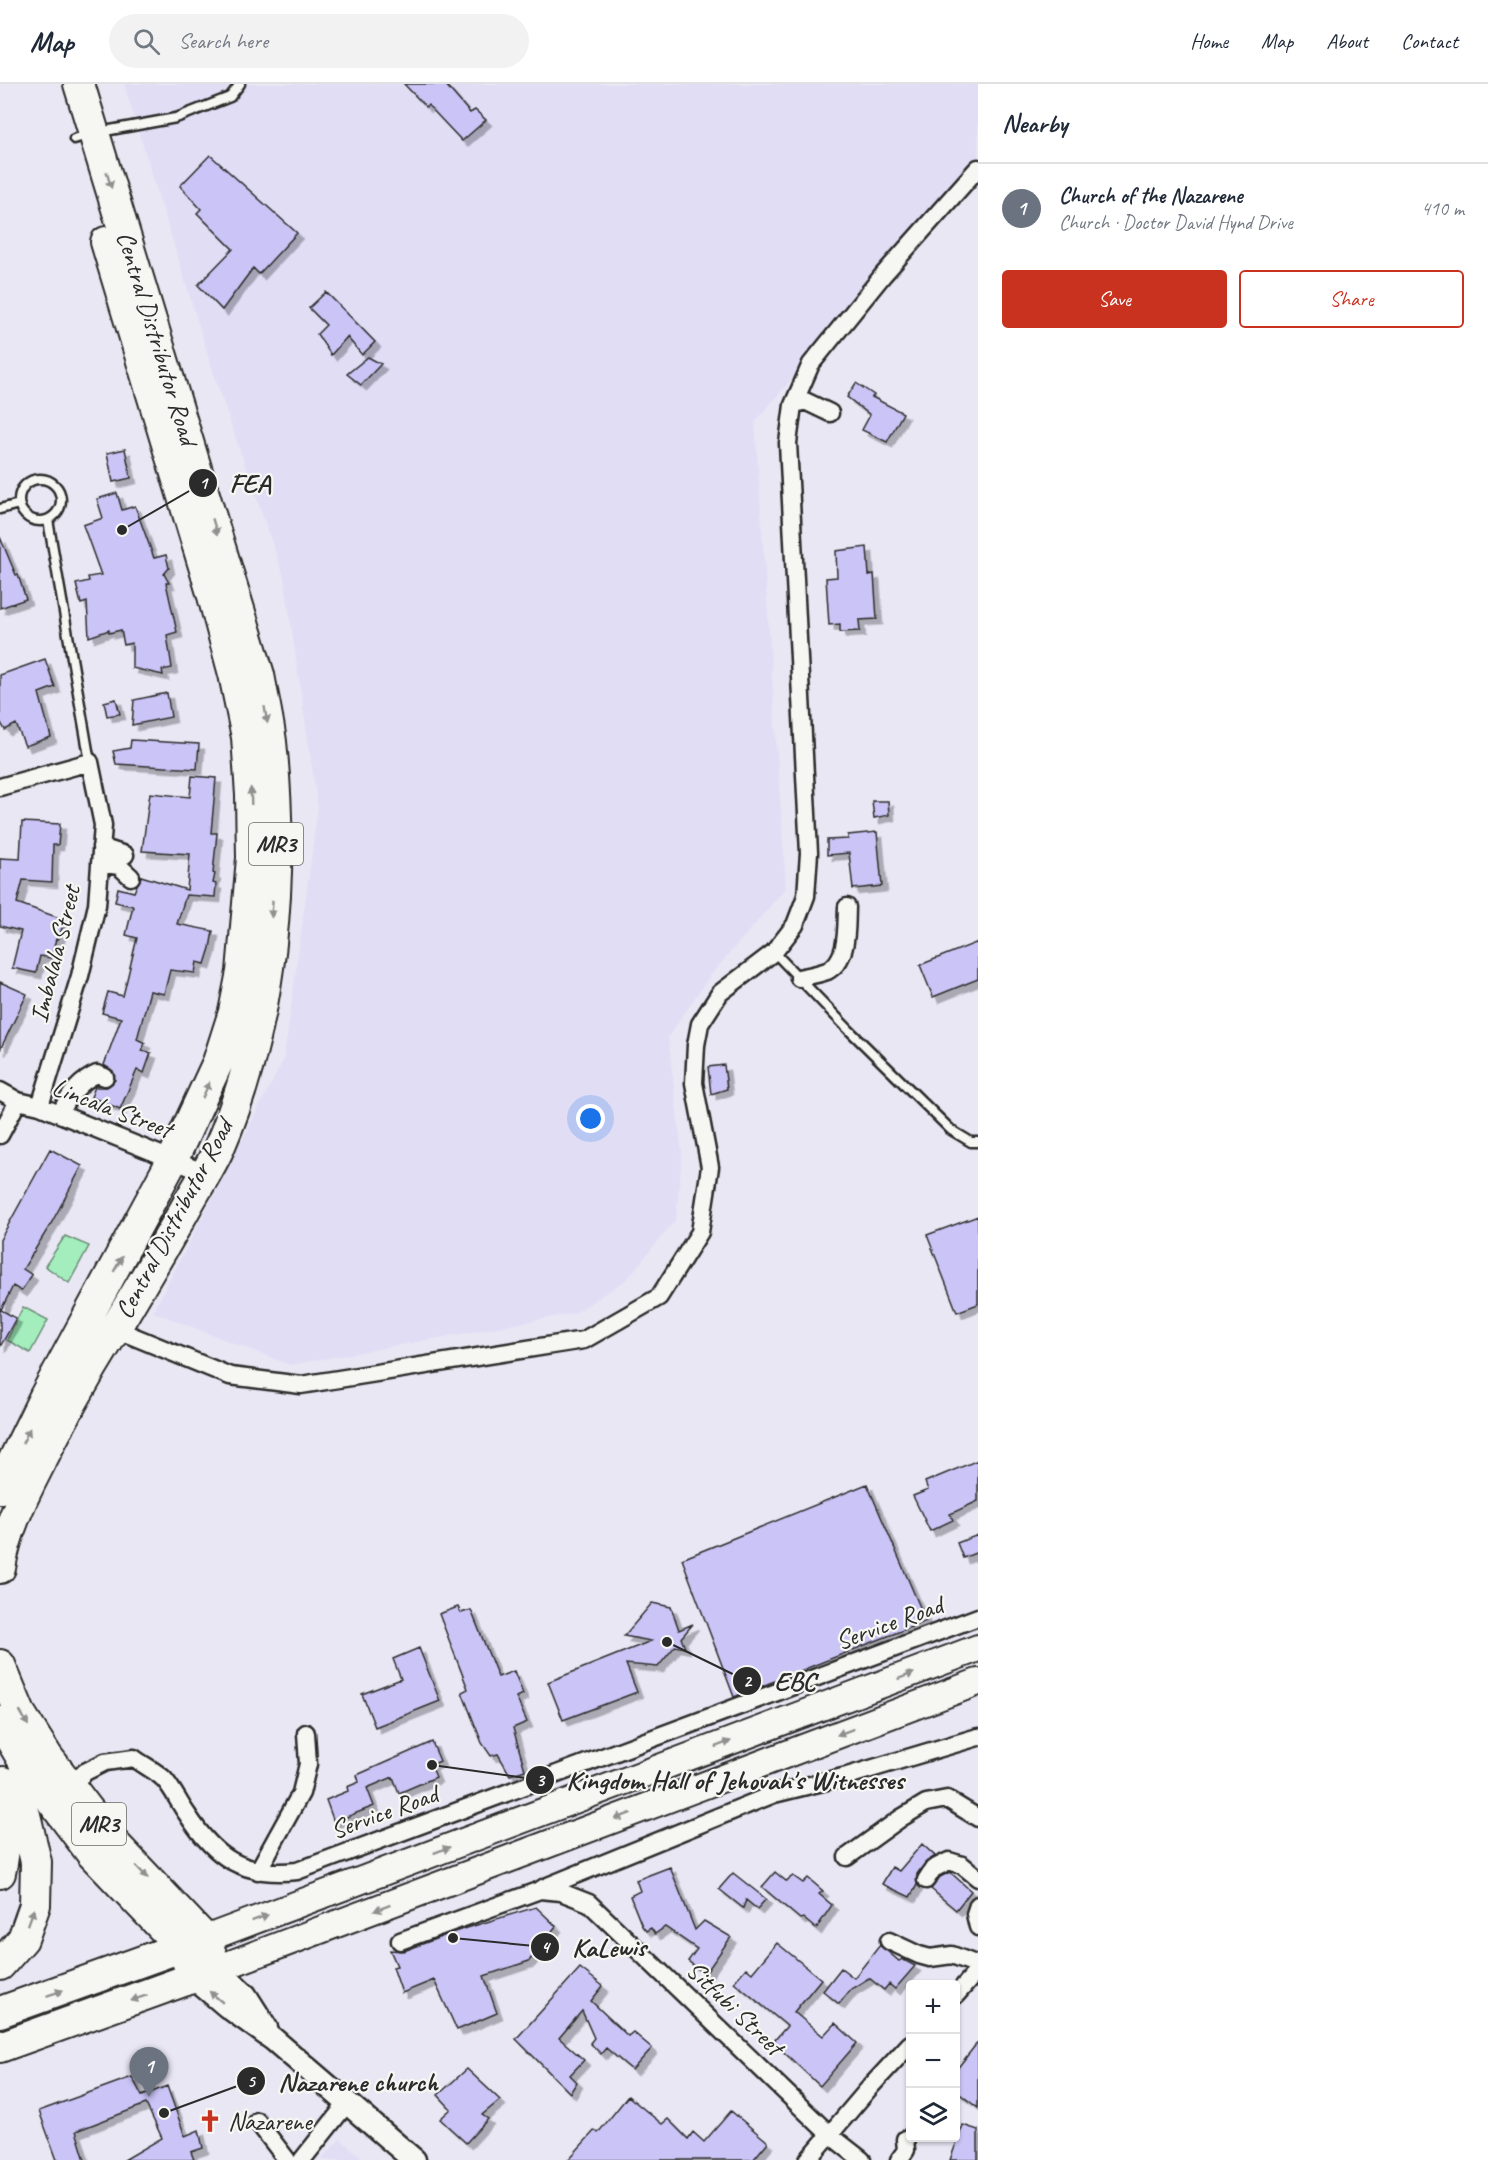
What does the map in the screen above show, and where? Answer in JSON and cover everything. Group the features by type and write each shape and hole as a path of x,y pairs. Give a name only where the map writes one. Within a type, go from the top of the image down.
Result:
{"highway":[{"name":"Central Distributor Road","path":"0,1488 45,1396 102,1322 205,1173 219,1149 242,1087 258,1023 268,971 276,856 275,797 270,739 259,675 84,136 58,84"},
{"name":"Central Distributor Road","path":"0,1568 18,1507 64,1414 173,1159 218,1062 234,1012 242,972 252,858 247,737 234,674 84,136 79,84"},
{"name":"MR3","path":"0,1666 20,1713 47,1756 61,1793"},
{"name":"MR3","path":"0,1721 30,1772 61,1793 112,1841 193,1943 206,1974"},
{"path":"0,1873 4,1854 5,1805 1,1768"},
{"path":"0,1965 23,1940 35,1905 36,1862 25,1815 1,1768"},
{"path":"0,2012 193,1943"},
{"path":"0,2047 206,1974"}],"main road":[{"path":"193,1943 978,1648"},
{"path":"206,1974 978,1682"},
{"path":"206,1974 245,1995 273,2039 414,2160"}],"street":[{"path":"102,1322 230,1376 301,1385 584,1340 659,1297 700,1232 710,1167 694,1083 696,1045 700,1024 720,993 774,952 795,925 806,896 809,853 788,443 793,405 811,364 883,275 978,168"},
{"path":"793,405 805,401 830,413"},
{"path":"0,787 90,762"},
{"name":"Imbalala Street","path":"40,1106 83,965 97,905 103,825 90,762"},
{"path":"101,855 125,855"},
{"path":"101,855 132,877"},
{"path":"799,978 827,970 840,962 847,925 847,907"},
{"path":"60,1114 70,1095 82,1084 97,1074 105,1077"},
{"name":"Lincala Street","path":"0,1091 18,1101 40,1106 205,1173"},
{"path":"0,1135 18,1101"},
{"name":"Service Road","path":"61,1793 85,1772 105,1762 134,1758 163,1778 207,1843 224,1858 237,1865 258,1871 276,1873 297,1871 978,1617"},
{"path":"258,1871 301,1793 308,1764 306,1732"},
{"path":"400,1941 540,1890 774,1794 847,1776 978,1737"},
{"path":"848,1857 901,1818 926,1803 946,1798 978,1818"},
{"path":"926,1880 933,1869 949,1861 962,1865 978,1878"},
{"name":"Sitfubi Street","path":"540,1890 561,1892 589,1903 830,2135 862,2160"},
{"path":"978,1905 975,1914 978,1927"},
{"path":"889,1941 930,1958 952,1955 976,1976 960,1991"},
{"path":"808,2160 906,2048"},
{"path":"302,2160 348,2102"},
{"path":"257,2121 286,2160"},
{"path":"899,2160 906,2150 905,2139"}],"lane":[{"path":"84,136 176,118 230,97 240,84"},
{"path":"47,479 58,488 62,502 59,510 48,520 33,520 27,517 19,504 19,497 26,484 32,480 47,479"},
{"path":"0,509 19,504"},
{"path":"48,520 90,762"},
{"path":"774,952 951,1130 971,1142 978,1142"}],"shaded area":[{"path":"124,84 978,84 978,159 755,422 786,888 709,977 668,1037 682,1154 676,1219 627,1279 575,1313 290,1365 153,1312 284,1059 318,808 284,577 217,384"},
{"path":"340,2139 365,2160 321,2160"}],"green space":[{"path":"65,1236 89,1246 69,1283 45,1266"},
{"path":"23,1307 48,1320 30,1353 7,1340"}],"building":[{"path":"404,84 445,84 470,113 475,110 486,120 462,141 428,105 426,107"},
{"path":"210,155 297,233 259,274 253,268 222,310 198,285 233,249 197,213 201,209 180,186"},
{"path":"326,292 375,342 362,355 347,337 331,355 317,334 326,325 309,308"},
{"path":"368,357 381,364 361,385 347,374"},
{"path":"856,383 874,395 872,397 903,413 887,442 862,430 870,415 847,397"},
{"path":"125,449 131,478 113,482 107,453"},
{"path":"117,493 122,510 135,506 154,558 166,555 169,568 164,574 169,583 166,583 177,632 167,635 172,668 162,670 163,675 132,668 132,643 124,645 121,630 109,633 109,630 89,637 87,602 81,604 76,584 89,581 88,577 101,575 83,525 103,518 97,499"},
{"path":"0,537 16,575 18,575 26,599 0,608"},
{"path":"867,547 869,575 874,574 877,619 859,620 860,631 840,632 840,624 829,625 826,578 837,577 836,551"},
{"path":"45,659 55,687 39,693 51,737 25,746 16,724 5,730 0,721 0,675"},
{"path":"167,693 171,717 132,725 134,700"},
{"path":"116,699 120,714 107,716 104,702"},
{"path":"131,740 199,744 197,769 116,764 113,751 130,748"},
{"path":"192,776 216,778 211,833 217,833 213,873 215,874 213,883 216,884 215,897 186,895 177,924 213,931 210,948 205,964 197,962 195,973 170,970 164,994 150,991 137,1039 145,1043 142,1050 151,1053 144,1073 137,1070 120,1109 91,1097 95,1087 107,1087 115,1080 113,1071 104,1065 121,1018 102,1013 108,992 123,996 137,938 126,935 133,906 115,902 118,888 134,892 141,876 187,890 190,854 142,851 150,793 190,797"},
{"path":"872,801 888,801 889,815 874,818"},
{"path":"22,822 60,824 58,845 53,845 52,882 23,880 17,903 65,920 58,939 56,939 51,958 40,956 36,973 12,968 21,931 0,926 0,858 20,859"},
{"path":"877,832 882,886 853,889 849,853 827,855 827,840 848,839 848,835"},
{"path":"978,942 978,979 933,997 920,965"},
{"path":"0,982 27,994 0,1050"},
{"path":"724,1065 727,1089 711,1094 708,1067"},
{"path":"50,1149 82,1166 52,1222 23,1269 32,1275 21,1291 13,1286 1,1310 16,1318 0,1347 0,1240"},
{"path":"978,1216 978,1304 957,1312 927,1235"},
{"path":"978,1460 978,1501 950,1514 953,1520 930,1531 913,1496 928,1490 925,1482"},
{"path":"867,1484 926,1621 734,1697 682,1559"},
{"path":"978,1535 978,1552 963,1558 957,1543"},
{"path":"652,1603 671,1607 679,1630 693,1624 681,1638 685,1648 675,1646 658,1667 626,1664 637,1692 563,1720 548,1682 651,1641 624,1636"},
{"path":"458,1607 461,1613 471,1610 498,1677 514,1671 523,1694 516,1697 527,1722 513,1728 525,1770 510,1775 498,1754 491,1756 482,1743 462,1692 468,1689 439,1614"},
{"path":"419,1648 440,1701 375,1727 362,1694 401,1679 393,1659"},
{"path":"432,1742 440,1761 431,1765 436,1777 399,1793 393,1777 367,1788 374,1806 334,1822 326,1800 348,1791 347,1787 359,1782 357,1775"},
{"path":"922,1844 935,1856 925,1863 917,1874 917,1885 910,1897 882,1884 892,1867 899,1871"},
{"path":"670,1867 695,1930 704,1921 731,1937 705,1974 688,1961 697,1949 665,1927 655,1934 651,1928 646,1931 630,1896 640,1891 636,1880"},
{"path":"775,1872 786,1881 793,1876 803,1883 808,1878 823,1891 819,1894 832,1905 816,1929 803,1918 800,1919 762,1887"},
{"path":"950,1872 971,1891 956,1910 931,1889 940,1877"},
{"path":"733,1873 766,1899 757,1909 746,1900 743,1908 719,1889"},
{"path":"536,1907 556,1926 529,1961 484,1976 497,2013 457,2030 434,1980 402,1993 393,1967 397,1966 390,1950 404,1951 454,1932"},
{"path":"777,1943 821,1979 794,2012 823,2036 835,2023 857,2043 820,2086 773,2042 787,2026 734,1982 746,1968 752,1973"},
{"path":"880,1945 899,1961 902,1959 915,1966 895,1989 889,1984 884,1990 869,1978 851,1989 839,2004 823,1991 841,1968 854,1978"},
{"path":"580,1968 603,1986 591,2001 628,2036 633,2032 652,2048 632,2070 606,2048 601,2054 590,2043 594,2038 582,2011 559,2038 584,2060 570,2075 577,2082 570,2093 516,2039"},
{"path":"978,2042 978,2108 960,2094 960,2065"},
{"path":"467,2069 500,2100 482,2115 488,2119 466,2143 440,2119 451,2109 438,2095"},
{"path":"132,2077 142,2096 167,2086 185,2136 199,2130 203,2148 191,2152 194,2160 124,2160 162,2138 146,2104 76,2131 85,2160 57,2160 39,2111"},
{"path":"628,2096 662,2124 668,2119 688,2139 693,2132 704,2142 731,2111 768,2142 753,2160 568,2160 595,2130 598,2133"},
{"path":"963,2125 978,2130 978,2160 950,2160 957,2142 960,2142"}],"place":[{"name":"FEA","path":"122,530"},
{"name":"EBC","path":"667,1642"},
{"name":"Kingdom Hall of Jehovah's Witnesses","path":"432,1765"},
{"name":"KaLewis","path":"453,1938"},
{"name":"Church of the Nazarene","path":"149,2097"},
{"name":"Nazarene church","path":"164,2113"},
{"name":"Nazarene","path":"210,2121"}]}
